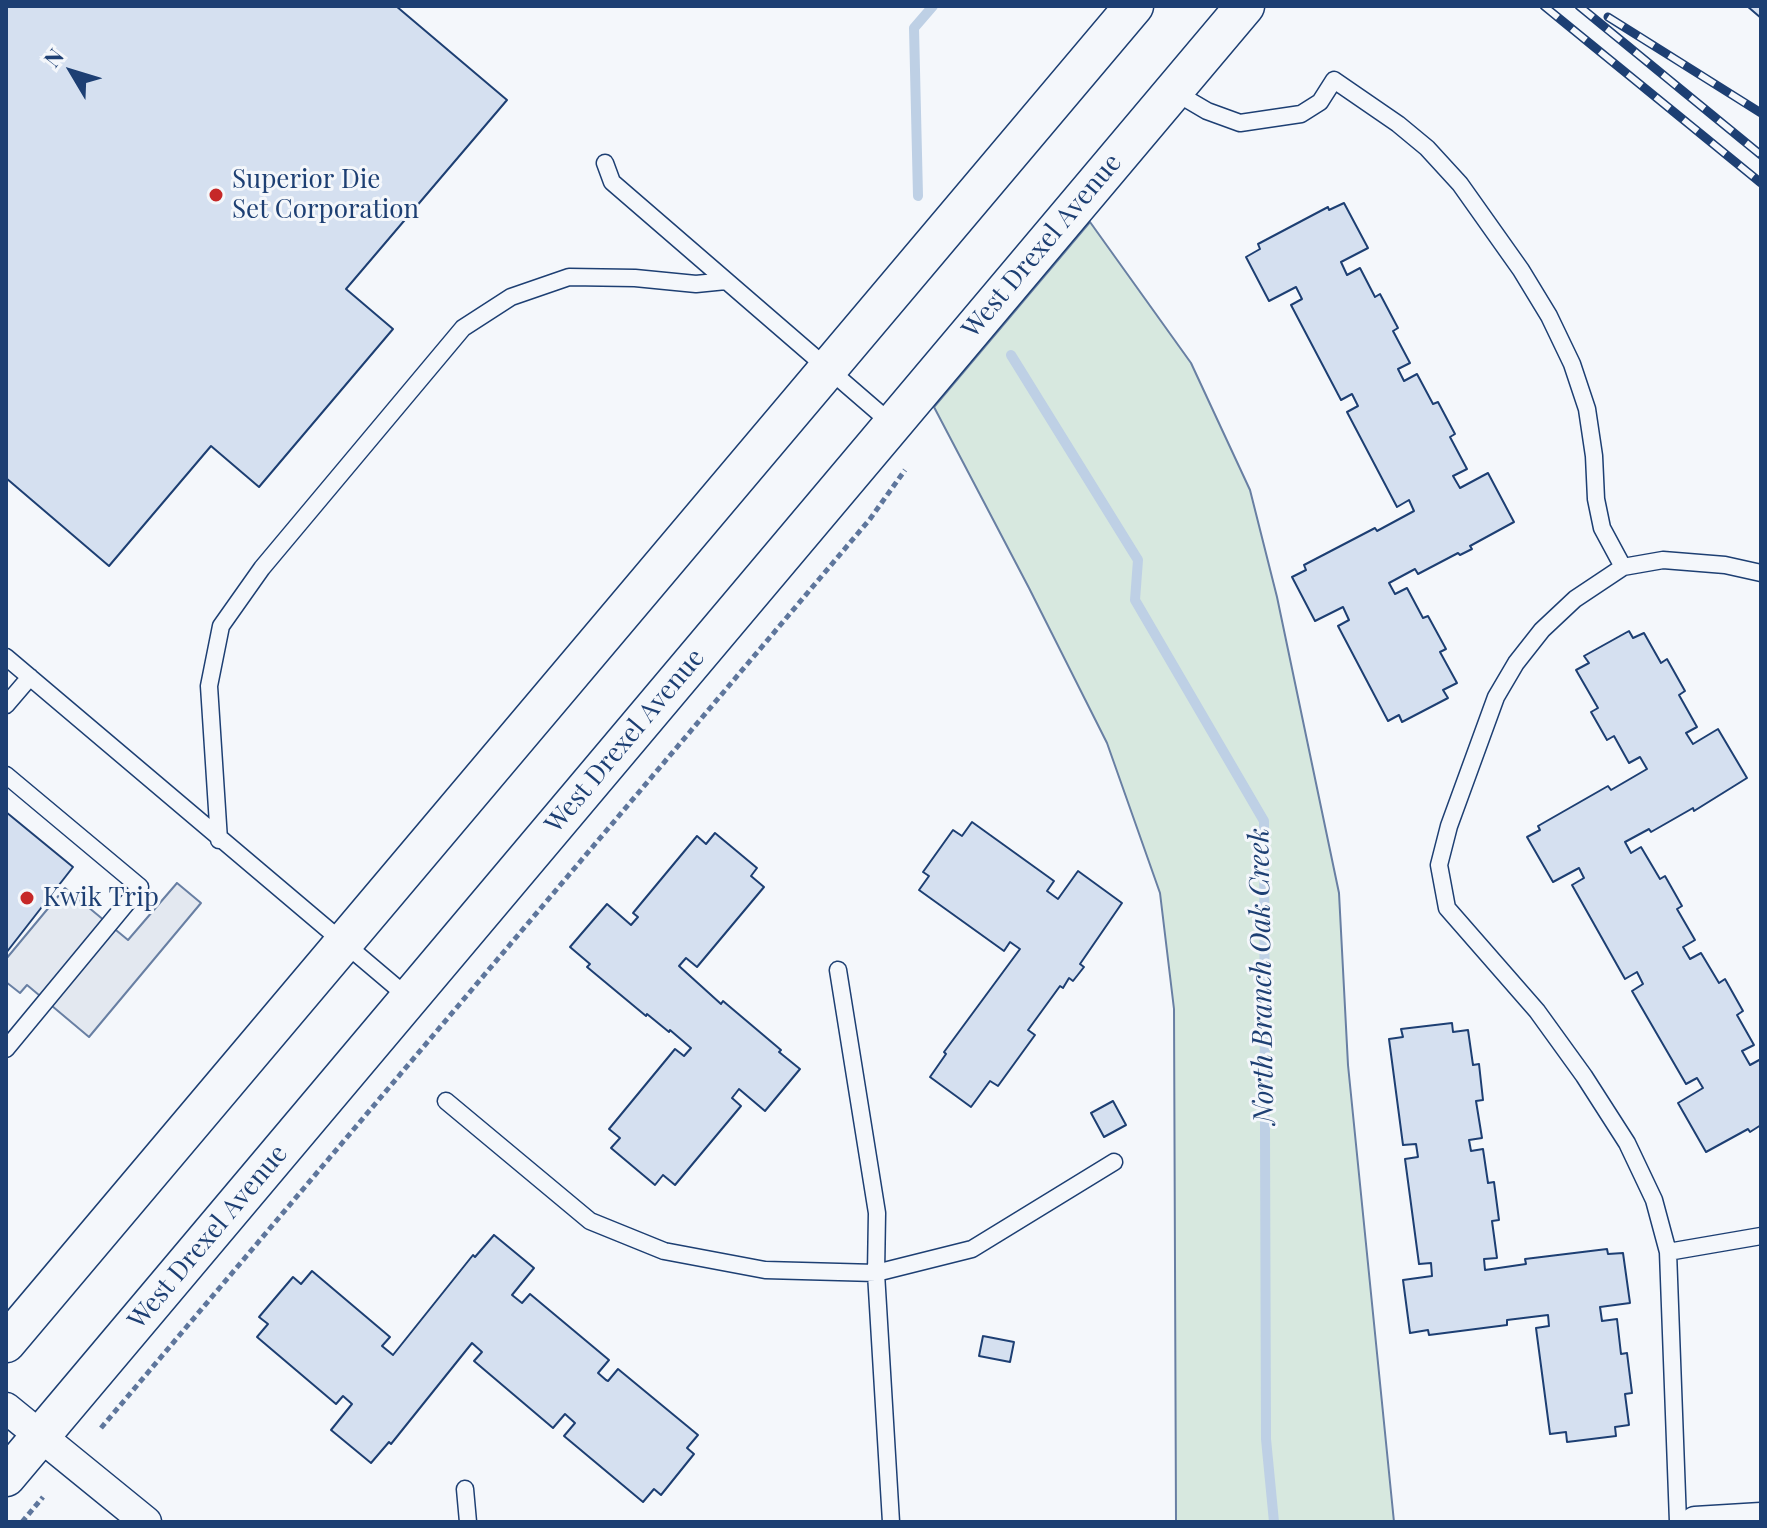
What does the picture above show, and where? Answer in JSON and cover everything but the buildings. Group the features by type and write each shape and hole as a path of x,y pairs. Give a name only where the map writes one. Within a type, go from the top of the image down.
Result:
{"street":[{"path":"6,1343 1134,6"},
{"name":"West Drexel Avenue","path":"6,1477 1245,6"},
{"path":"6,1408 146,1522"},
{"path":"1695,1522 1761,1518"}],"lane":[{"path":"1173,91 1207,111 1240,123 1301,114 1320,102 1334,80 1427,148 1460,184 1521,270 1549,316 1572,364 1587,409 1602,528 1623,567"},
{"path":"605,163 612,182 892,424"},
{"path":"219,840 209,686 221,626 262,568 463,328 511,297 569,277 635,278 696,284 726,281"},
{"path":"1678,1522 1668,1252 1654,1200 1627,1143 1584,1076 1537,1011 1447,908 1439,865 1449,826 1496,697 1516,663 1542,630 1564,609 1623,567 1663,560 1725,565 1761,573"},
{"path":"6,657 409,998"},
{"path":"6,705 30,677"},
{"path":"6,775 140,887 6,1049"},
{"path":"838,970 877,1213 876,1273 891,1522"},
{"path":"446,1101 590,1221 664,1251 765,1270 876,1273 972,1249 1114,1162"},
{"path":"1668,1252 1761,1236"},
{"path":"465,1489 468,1522"}],"path":[{"path":"101,1428 870,519 905,469"},
{"path":"22,1522 43,1497"}],"shaded area":[{"path":"1090,222 1191,363 1250,490 1277,597 1339,893 1348,1065 1394,1522 1176,1522 1174,1009 1160,893 1107,743 934,407"},
{"path":"177,883 201,903 89,1037 27,985 20,993 6,982 6,959 65,888 128,940"}],"waterway":[{"name":"North Branch Oak Creek","path":"918,196 914,28 933,6"},
{"name":"North Branch Oak Creek","path":"1011,355 1138,560 1135,600 1264,821 1266,1439 1274,1522"}],"railway":[{"path":"1544,6 1761,183"},
{"path":"1579,6 1761,155"},
{"path":"1608,17 1761,113"}],"place":[{"name":"Superior Die Set Corporation","path":"216,195"},
{"name":"Kwik Trip","path":"27,898"}]}
